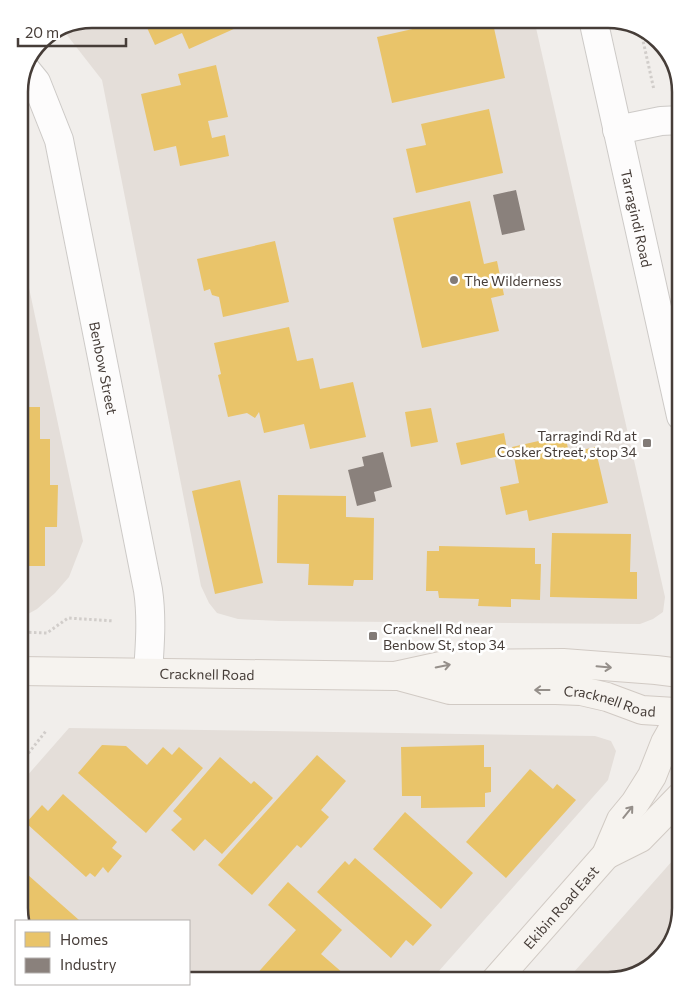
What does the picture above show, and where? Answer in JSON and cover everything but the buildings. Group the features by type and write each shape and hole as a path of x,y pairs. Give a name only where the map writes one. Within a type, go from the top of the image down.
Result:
{"street":[{"name":"Tarragindi Road","path":"594,28 672,375"},
{"name":"Benbow Street","path":"30,75 36,82 59,140 148,590 150,604 148,672"},
{"path":"618,130 672,120"},
{"name":"Cracknell Road","path":"28,671 395,676 450,664 563,663 672,672"},
{"name":"Cracknell Road","path":"395,676 450,690 581,691 607,697 642,710 672,718"},
{"name":"Ekibin Road East","path":"503,972 606,855 621,820 635,803 652,776 672,730"},
{"name":"Ekibin Road East","path":"606,855 640,838 672,805"}],"path":[{"path":"642,37 651,72"},
{"path":"28,632 47,633 68,618 114,621"},
{"path":"28,754 46,731"}],"shaded area":[{"path":"92,27 536,28 665,597 663,612 653,619 640,624 279,621 238,619 217,613 209,603 201,586 102,80 66,33"},
{"path":"28,283 83,541 69,577 37,609 28,614"},
{"path":"69,728 595,736 611,741 616,751 608,780 438,972 190,972 190,920 29,920 28,775"},
{"path":"672,861 672,916 668,933 654,954 633,968 625,970 616,972 574,972"}],"place":[{"name":"The Wilderness","path":"454,280"},
{"name":"Tarragindi Rd at Cosker Street, stop 34","path":"647,443"},
{"name":"Cracknell Rd near Benbow St, stop 34","path":"373,636"}]}
